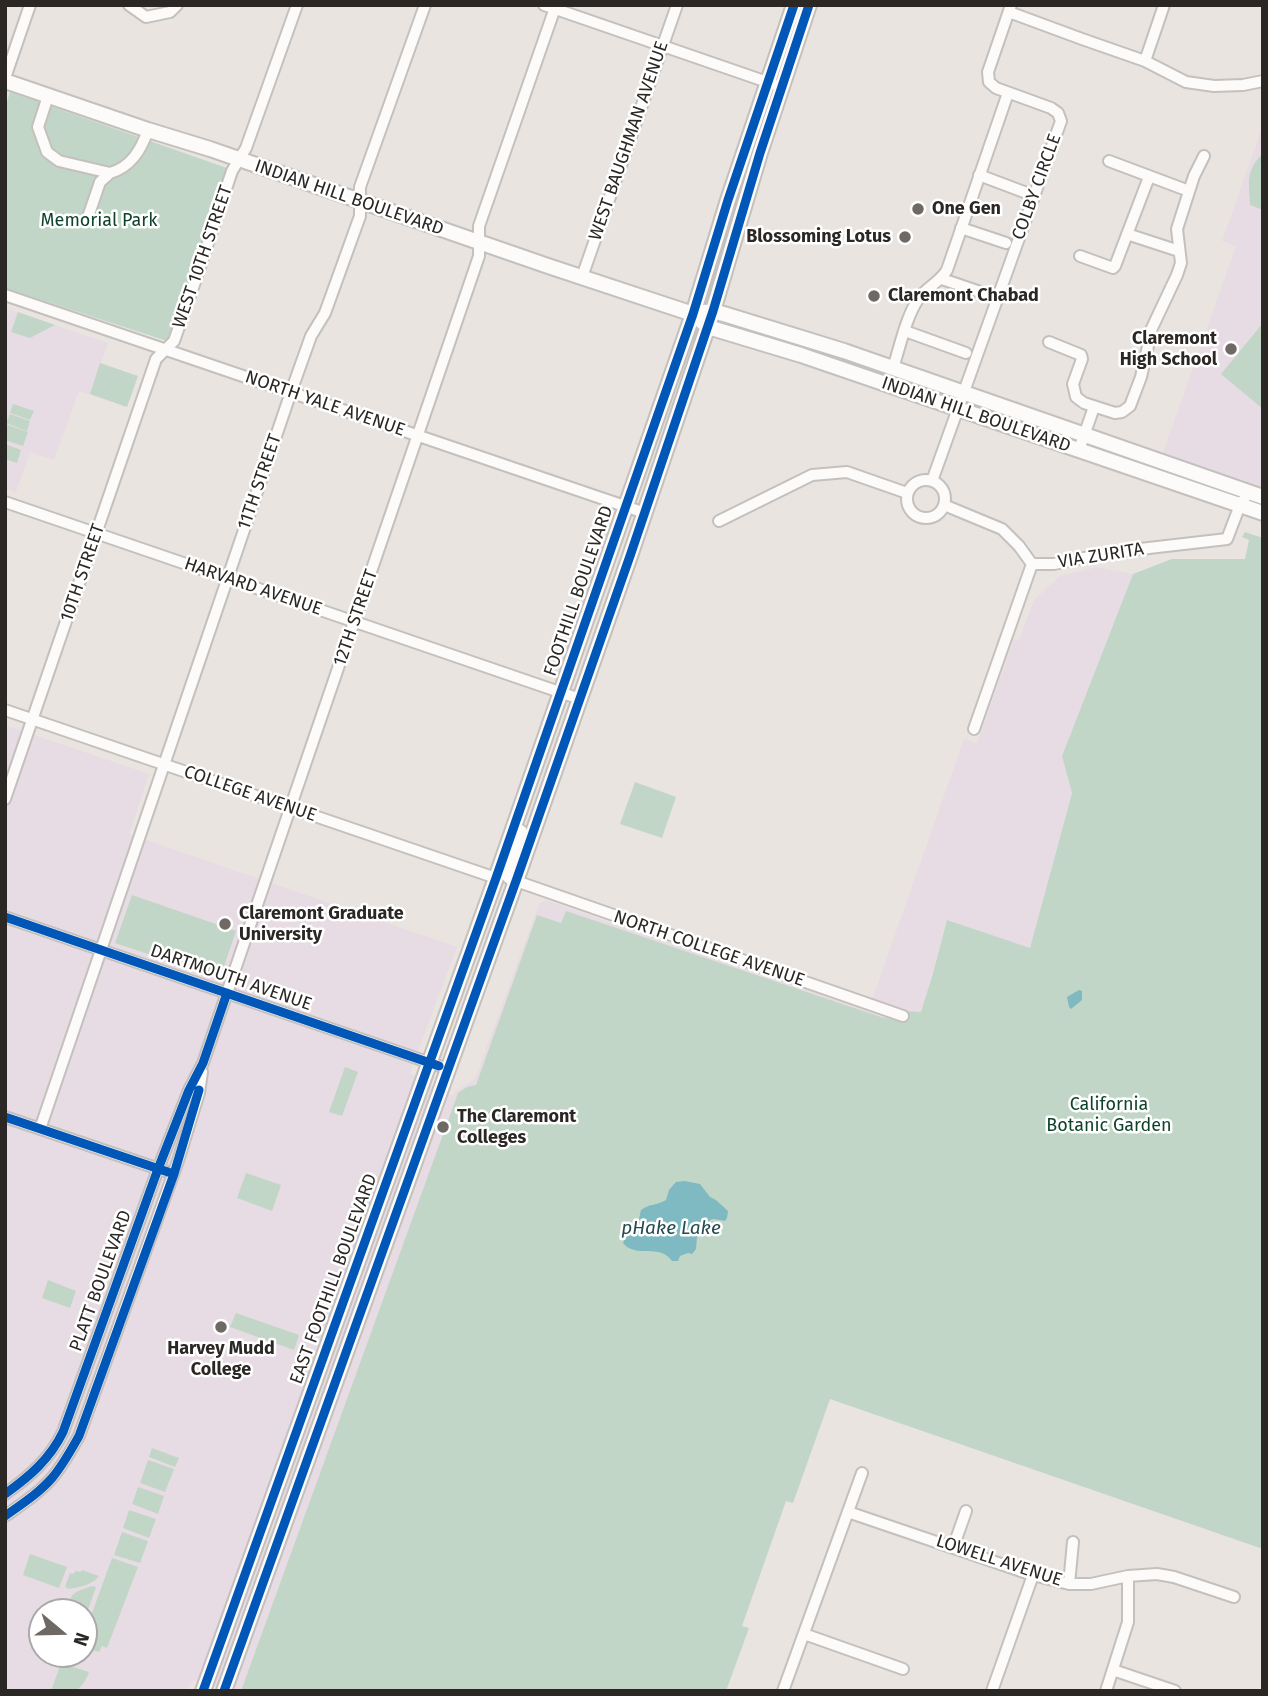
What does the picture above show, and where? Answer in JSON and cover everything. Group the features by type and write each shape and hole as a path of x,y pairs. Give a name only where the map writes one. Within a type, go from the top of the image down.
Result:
{"main road":[{"path":"774,85 794,5"},
{"path":"774,85 809,5"},
{"name":"INDIAN HILL BOULEVARD","path":"5,79 48,96 692,314 708,327 801,355 1263,513"},
{"name":"FOOTHILL BOULEVARD","path":"496,878 692,314 753,125 774,85"},
{"name":"FOOTHILL BOULEVARD","path":"516,881 708,327 760,153 774,85"},
{"name":"INDIAN HILL BOULEVARD","path":"692,314 713,311 799,336 1256,495"},
{"path":"515,822 520,838 509,876 516,881"},
{"path":"493,944 493,924 503,893 496,878"},
{"name":"EAST FOOTHILL BOULEVARD","path":"204,1691 496,878"},
{"name":"EAST FOOTHILL BOULEVARD","path":"224,1691 516,881"}],"street":[{"path":"5,79 30,5"},
{"path":"129,5 146,17 170,12 177,5"},
{"name":"WEST 10TH STREET","path":"164,349 174,341 232,171 246,148 297,5"},
{"name":"11TH STREET","path":"101,951 291,392 311,336 326,313 360,216 360,187 425,5"},
{"name":"WEST BAUGHMAN AVENUE","path":"582,277 677,5"},
{"path":"1145,61 1164,5"},
{"path":"551,6 774,85"},
{"name":"12TH STREET","path":"227,993 479,256 479,226 551,6"},
{"path":"893,368 913,309 921,296 942,279 947,270 1008,93 989,82 988,72 1010,8 1082,39 1145,61 1186,82 1214,86 1263,81"},
{"name":"COLBY CIRCLE","path":"932,481 1061,121 1058,113 1051,108 1008,93"},
{"path":"48,96 38,127 47,152 59,161 110,173 118,171 133,160 143,145 148,130"},
{"path":"1049,342 1081,355 1073,391 1083,403 1115,413 1130,407 1141,377 1152,328 1181,263 1177,229 1194,176 1204,156"},
{"path":"1109,161 1189,191"},
{"path":"88,217 100,182 110,173"},
{"path":"979,175 1024,192"},
{"path":"1080,256 1113,268 1115,266 1149,177"},
{"path":"961,228 1006,243"},
{"path":"1127,234 1180,251"},
{"path":"942,279 989,296"},
{"name":"NORTH YALE AVENUE","path":"5,295 645,513"},
{"path":"905,331 966,353"},
{"name":"10TH STREET","path":"5,799 156,359 164,349"},
{"path":"1079,450 1094,407"},
{"path":"719,522 812,475 847,472 907,493"},
{"path":"917,481 932,481 943,490 944,505 934,516 919,517 908,508 907,493 917,481"},
{"name":"VIA ZURITA","path":"1032,564 1054,564 1114,552 1227,539 1240,505 1256,495"},
{"name":"HARVARD AVENUE","path":"5,502 580,699"},
{"path":"944,505 1002,528 1032,564 974,729"},
{"name":"COLLEGE AVENUE","path":"5,709 496,878"},
{"name":"NORTH COLLEGE AVENUE","path":"516,881 904,1016"},
{"name":"DARTMOUTH AVENUE","path":"5,918 448,1069"},
{"path":"40,1129 101,951"},
{"name":"PLATT BOULEVARD","path":"5,1494 39,1467 57,1445 63,1432 158,1169 189,1090 203,1063 227,993"},
{"name":"PLATT BOULEVARD","path":"5,1516 53,1477 79,1436 174,1174 199,1093 203,1063"},
{"path":"5,1116 174,1174"},
{"path":"783,1691 862,1473"},
{"path":"953,1548 966,1511"},
{"name":"LOWELL AVENUE","path":"848,1512 1033,1575 1069,1584 1091,1584 1128,1576 1157,1574 1234,1597"},
{"path":"1069,1584 1073,1542"},
{"path":"992,1691 1033,1575"},
{"path":"1106,1691 1128,1622 1128,1576"},
{"path":"804,1634 903,1669"},
{"path":"1114,1670 1175,1691"}],"shaded area":[{"name":"Claremont High School","path":"1263,125 1263,487 1163,453 1236,246 1222,241"},
{"path":"5,308 108,343 101,363 138,376 127,407 79,391 54,460 30,452 16,492 5,489"},
{"name":"The Claremont Colleges","path":"1097,567 1133,574 1062,756 1072,792 1030,949 947,920 921,1013 1263,1549 830,1399 793,1503 786,1501 742,1626 749,1628 726,1691 230,1691 193,1680 187,1691 5,1691 5,725 149,774 129,834 457,947 410,1073 453,1096 456,1091 475,1079 539,904 545,900 868,1011 964,739 977,743 1014,639 1019,640 1034,600 1060,576"}],"green space":[{"name":"Memorial Park","path":"10,92 227,168 167,341 5,288 5,107"},
{"path":"1263,153 1263,210 1250,205 1249,183 1253,166"},
{"path":"18,312 55,325 30,338 11,332"},
{"path":"1263,323 1263,409 1221,374"},
{"path":"100,363 138,376 127,407 90,394"},
{"path":"13,404 34,411 30,420 10,413"},
{"path":"10,414 30,421 27,431 6,423"},
{"path":"5,424 28,432 23,446 5,440"},
{"path":"5,444 21,450 17,463 5,459"},
{"name":"California Botanic Garden","path":"1245,532 1263,538 1263,1549 830,1399 793,1503 786,1501 742,1626 749,1628 726,1691 241,1691 458,1093 476,1085 537,915 561,923 566,911 881,1017 901,1021 905,1011 921,1012 947,920 1030,948 1072,793 1062,756 1133,574 1172,559 1245,559 1249,540 1242,537"},
{"path":"635,782 676,797 662,838 620,824"},
{"path":"132,895 236,931 220,978 115,943"},
{"path":"345,1067 358,1072 342,1116 329,1112"},
{"path":"246,1173 281,1185 272,1211 237,1198"},
{"path":"48,1280 76,1291 70,1308 42,1298"},
{"path":"236,1313 299,1335 294,1350 230,1327"},
{"path":"152,1448 179,1458 175,1467 149,1457"},
{"path":"148,1460 174,1469 165,1492 140,1483"},
{"path":"138,1487 164,1496 158,1514 132,1504"},
{"path":"129,1510 156,1519 149,1538 123,1528"},
{"path":"122,1532 148,1541 140,1563 114,1555"},
{"path":"30,1554 67,1567 59,1588 23,1575"},
{"path":"112,1558 138,1567 107,1648 102,1646 99,1652 98,1652 97,1598"},
{"path":"82,1570 99,1576 86,1585 69,1589 65,1587 70,1573"},
{"path":"96,1587 92,1598 71,1598 78,1591"},
{"path":"59,1668 77,1668 89,1672 82,1685 75,1690 51,1691"}],"water":[{"path":"1082,991 1082,1000 1071,1009 1067,997"},
{"name":"pHake Lake","path":"676,1182 700,1184 710,1197 728,1211 725,1221 710,1220 697,1237 696,1249 692,1254 680,1256 678,1261 672,1261 661,1253 628,1248 623,1243 636,1230 641,1210 666,1200 669,1190"}],"cycle path":[{"path":"203,1691 496,878 693,314 728,200 794,5"},
{"path":"224,1691 516,881 630,556 713,311 760,153 809,5"},
{"path":"5,917 439,1066"},
{"path":"5,1494 38,1467 63,1432 158,1169 189,1090 203,1063 227,993"},
{"path":"5,1516 52,1478 79,1436 174,1174 199,1090"},
{"path":"5,1117 168,1172"}],"place":[{"name":"One Gen","path":"918,209"},
{"name":"Blossoming Lotus","path":"905,237"},
{"name":"Claremont Chabad","path":"874,296"},
{"name":"Claremont High School","path":"1231,349"},
{"name":"Claremont Graduate University","path":"225,924"},
{"name":"The Claremont Colleges","path":"443,1127"},
{"name":"Harvey Mudd College","path":"221,1327"}]}
